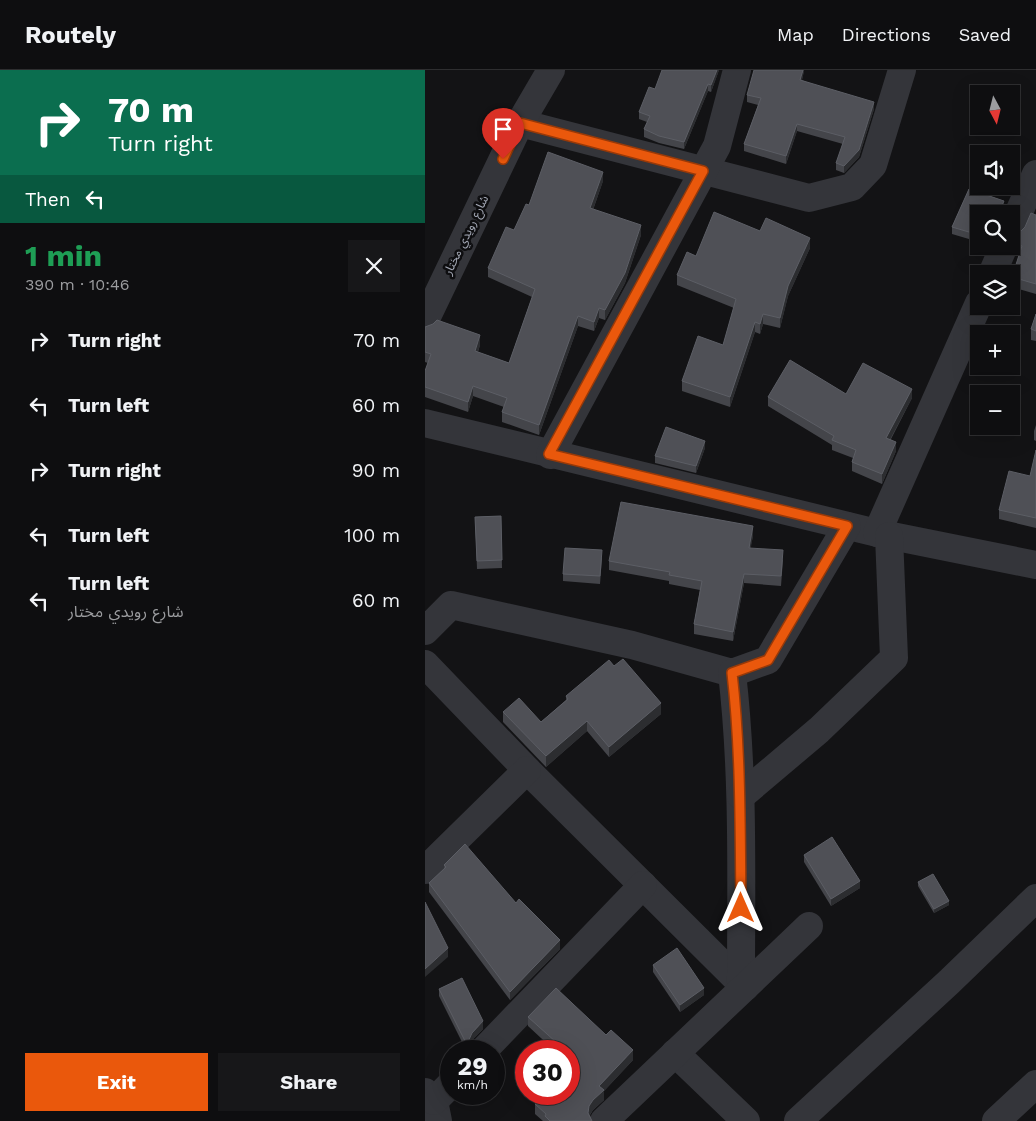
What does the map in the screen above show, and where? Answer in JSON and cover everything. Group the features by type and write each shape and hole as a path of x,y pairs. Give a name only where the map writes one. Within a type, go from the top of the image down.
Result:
{"street":[{"name":"شارع رويدي مختار","path":"425,321 520,123 551,70"},
{"path":"549,454 717,146 737,70"},
{"path":"520,123 809,198 852,187 873,165 902,70"},
{"path":"1020,210 1036,174"},
{"path":"741,796 819,730 894,658 883,534 974,315"},
{"path":"425,423 847,526 1036,564"},
{"path":"425,631 451,605 632,645 732,673 768,660 847,526"},
{"path":"425,664 527,770 743,985"},
{"path":"732,673 738,723 741,796 743,985"},
{"path":"425,870 527,770"},
{"path":"494,1040 643,885"},
{"path":"798,1121 949,982 1036,898"},
{"path":"603,1121 743,985 809,926"},
{"path":"675,1053 746,1121"},
{"path":"996,1121 1036,1084"}],"building":[{"path":"662,70 717,70 711,85 708,84 684,142 659,136 644,129 650,116 639,112 649,87 655,89"},
{"path":"754,70 803,70 800,80 874,102 859,150 844,166 836,163 845,137 797,124 786,156 744,144 761,98 747,95"},
{"path":"548,152 603,172 590,208 641,225 625,273 605,310 599,308 594,322 578,316 539,425 502,412 507,398 473,386 468,402 425,387 425,371 431,354 425,352 425,327 437,320 480,335 475,351 509,363 535,289 488,268 506,227 514,230 526,204 529,205"},
{"path":"969,189 970,195 986,195 1004,201 1002,205 970,205 970,232 952,227"},
{"path":"714,212 760,231 766,218 810,238 788,286 780,318 763,314 760,324 755,322 730,397 682,381 698,336 723,345 736,299 677,275 687,252 696,256"},
{"path":"1031,213 1036,215 1036,284 1020,279 1020,265 1016,265 1022,246 1020,245 1020,232 1025,227"},
{"path":"1036,314 1036,331 1031,329"},
{"path":"790,360 846,394 863,363 912,389 886,438 896,442 882,474 852,462 856,450 832,440 834,436 768,397"},
{"path":"666,427 705,441 696,466 655,456"},
{"path":"1036,450 1036,518 999,510 1009,471 1030,476"},
{"path":"621,502 753,526 749,548 783,550 781,576 744,574 733,632 694,624 702,581 669,575 670,572 609,561"},
{"path":"501,516 502,560 477,561 475,517"},
{"path":"565,548 602,550 600,576 563,574"},
{"path":"623,659 661,703 609,747 587,721 546,756 503,712 519,698 541,722 568,699 566,696 609,660 614,666"},
{"path":"832,837 860,881 831,899 804,855"},
{"path":"465,844 516,903 519,899 560,940 510,992 429,883 446,867 444,865"},
{"path":"933,874 949,901 934,909 918,882"},
{"path":"425,902 448,948 425,969"},
{"path":"677,948 704,988 680,1005 653,965"},
{"path":"462,978 483,1021 472,1033 469,1040 464,1040 439,989"},
{"path":"556,988 606,1035 611,1030 633,1050 599,1086 604,1090 589,1106 588,1113 592,1121 550,1121 545,1116 546,1114 536,1105 580,1105 580,1040 554,1040 528,1017"}],"route":[{"path":"503,159 520,123 703,171 549,454 847,526 768,660 732,673 738,723 741,796 741,908"}]}
